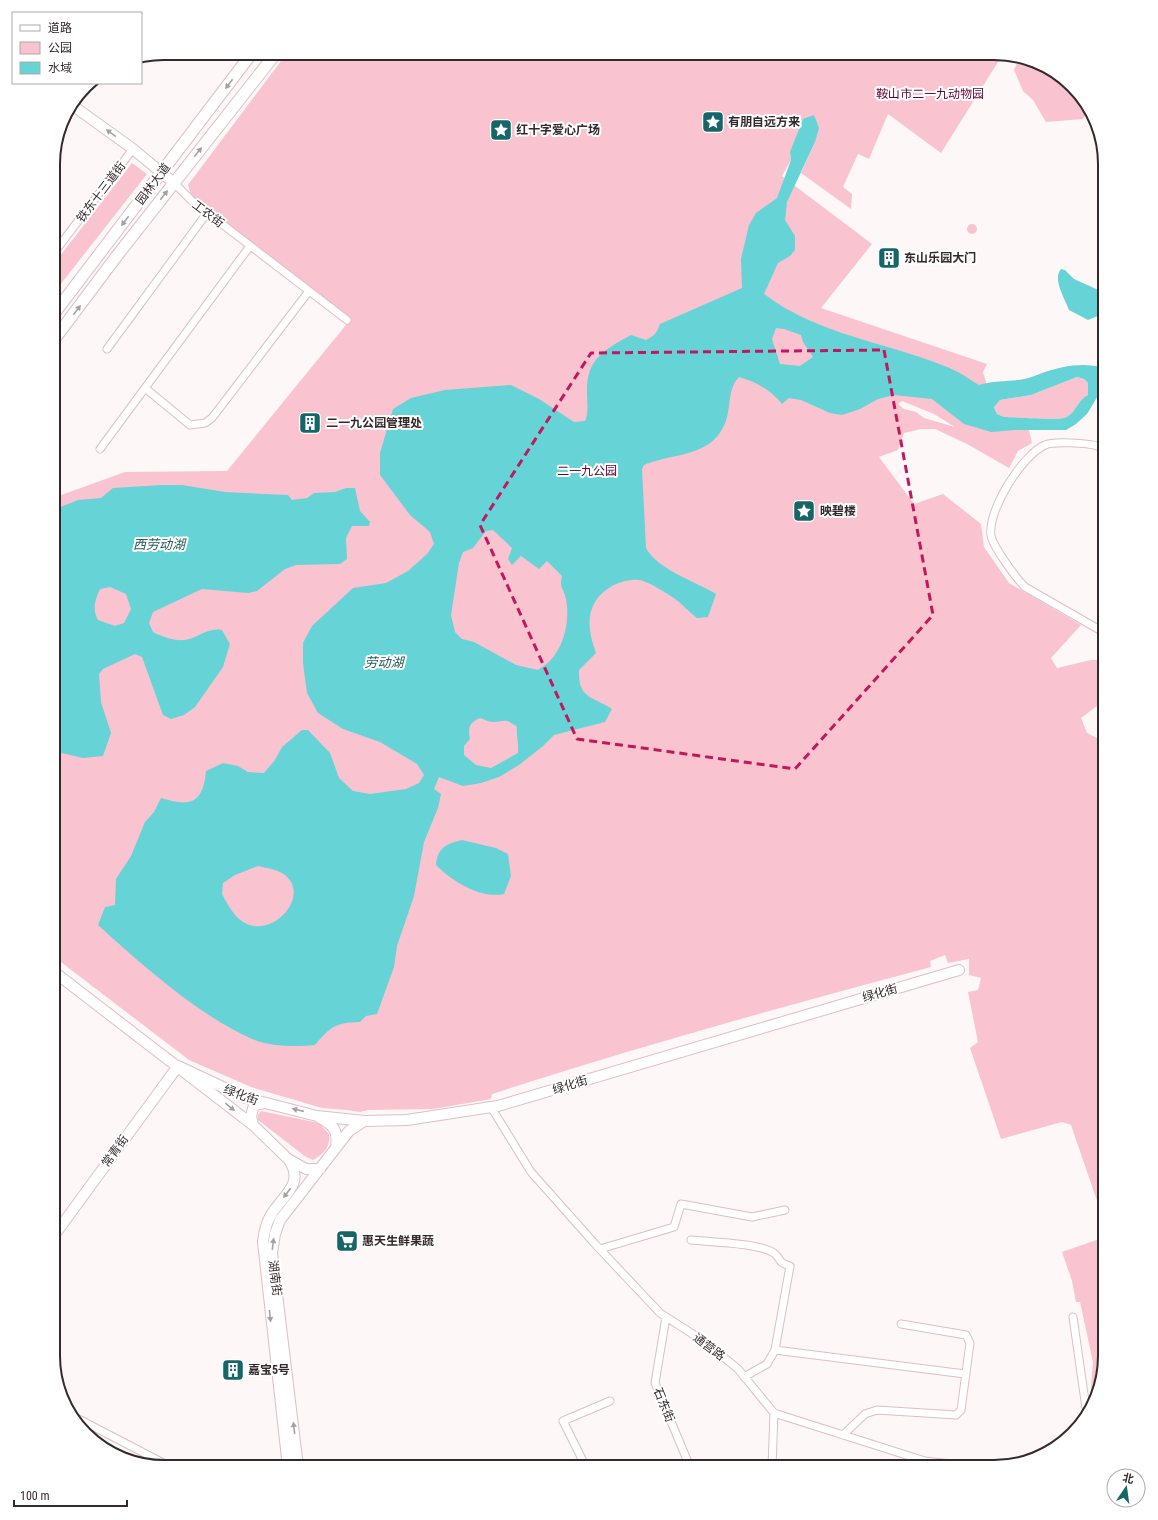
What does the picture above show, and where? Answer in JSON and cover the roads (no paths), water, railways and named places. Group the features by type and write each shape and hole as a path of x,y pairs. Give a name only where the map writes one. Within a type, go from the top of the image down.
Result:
{"main road":[{"name":"园林大道","path":"60,306 247,60"},
{"path":"60,332 116,257 271,60"},
{"name":"工农街","path":"77,108 133,149 174,183"},
{"path":"170,161 168,171 174,183"},
{"name":"绿化街","path":"178,1066 228,1091 265,1103 317,1116 364,1121 407,1120 491,1107 959,970"},
{"name":"绿化街","path":"60,976 253,1125 288,1159 306,1169 320,1169"},
{"name":"常青街","path":"60,1227 178,1066"},
{"path":"253,1125 251,1116 254,1105 265,1103"},
{"path":"317,1116 329,1122 335,1130 337,1137 336,1148"},
{"name":"湖南街","path":"297,1460 272,1253 275,1234 280,1220 336,1148 349,1132 364,1121"},
{"name":"湖南街","path":"287,1460 263,1242 270,1215 293,1186 296,1172 288,1159"}],"street":[{"name":"铁东十三道街","path":"60,245 133,149"},
{"name":"工农街","path":"174,183 192,202 347,320"},
{"path":"107,349 207,213"},
{"path":"100,450 250,246"},
{"path":"145,388 190,425 205,422 212,418 309,291"},
{"path":"1098,446 1047,444 1036,450 1024,462 1012,480 995,511 991,525 992,538 1015,578 1025,586 1098,629"},
{"name":"通营路","path":"491,1107 531,1172 600,1249 660,1313 705,1342 738,1369 774,1414"},
{"path":"600,1249 674,1226 681,1204 752,1217 785,1210"},
{"path":"691,1240 754,1247 775,1254 781,1263 790,1266 775,1350 767,1364 744,1377"},
{"path":"1073,1317 1086,1405"},
{"name":"石东街","path":"666,1318 655,1383 687,1460"},
{"path":"843,1435 865,1414 877,1410 956,1415 961,1410 970,1343 966,1335 901,1324"},
{"path":"775,1350 965,1374"},
{"path":"582,1460 563,1421 610,1401"},
{"path":"772,1460 774,1414 843,1435 914,1460"},
{"path":"83,1421 157,1459"}],"water":[{"name":"劳动湖","path":"814,115 819,128 815,142 787,202 785,220 795,236 795,250 790,256 778,263 764,294 785,308 830,329 924,358 947,367 979,385 990,382 1026,379 1065,367 1081,365 1098,366 1098,396 1087,414 1076,424 1066,430 1015,430 991,432 964,424 932,399 894,395 878,399 860,409 842,415 830,413 801,400 789,398 782,404 774,395 763,387 739,377 731,391 727,417 722,430 714,440 693,452 644,465 642,469 646,548 659,563 668,569 716,594 708,617 697,618 671,596 643,581 629,580 612,586 603,592 592,607 590,615 590,633 596,653 579,670 579,679 584,692 588,696 612,709 605,722 554,735 519,765 499,777 481,783 463,786 439,777 434,789 441,794 438,808 424,842 414,896 397,946 394,967 377,1014 366,1016 360,1022 345,1023 334,1027 315,1045 300,1046 284,1046 260,1042 211,1017 171,988 98,925 105,907 115,905 116,879 131,856 145,822 154,812 161,798 180,802 193,800 202,790 206,771 223,763 238,766 248,772 264,773 275,760 282,747 302,730 308,730 330,753 339,778 353,791 370,794 406,789 419,783 424,775 417,764 380,742 343,729 318,713 307,693 303,663 303,643 312,626 353,588 386,583 408,571 427,554 434,544 430,532 410,515 380,475 380,453 393,409 411,398 445,390 511,385 539,399 574,422 585,421 587,411 587,381 593,364 605,351 631,335 646,340 655,334 660,324 742,288 741,259 749,225 756,213 777,198 791,160 790,152 803,119","holes":["776,328 801,335 803,342 813,357 800,366 780,364 772,339","1077,377 1084,379 1088,383 1088,395 1084,397 1071,413 1064,418 1046,419 1004,417 997,414 994,407 1000,400 1031,395","493,530 512,548 508,559 512,565 521,556 539,569 547,561 562,576 561,587 565,595 567,607 567,623 563,640 555,655 549,662 538,670 516,665 474,642 462,639 455,632 451,615 459,563 463,552 473,548 486,531","480,718 491,722 510,722 517,727 518,753 491,768 476,765 464,755 464,746 470,739 469,728 471,724","258,866 282,873 291,881 294,891 292,901 287,910 279,919 269,924 258,926 243,922 235,915 222,894 223,883 235,875"]},
{"path":"1061,269 1065,270 1074,279 1098,290 1098,316 1088,320 1069,310 1062,295 1058,278"},
{"name":"西劳动湖","path":"162,485 182,485 225,492 288,495 292,500 307,498 314,493 335,492 346,488 355,488 360,511 370,522 369,526 352,526 346,538 347,559 340,564 296,565 285,569 257,591 248,593 202,589 153,612 149,623 153,632 161,636 177,640 185,640 208,631 217,629 222,630 230,644 223,667 195,707 184,715 171,719 163,715 142,657 135,654 103,669 99,674 101,702 111,733 103,756 83,758 60,753 60,507 78,500 101,498 113,488","holes":["110,587 126,594 131,609 124,623 115,626 98,620 95,612 95,604 100,589"]},
{"path":"462,840 496,848 508,854 511,876 504,894 495,895 476,891 458,883 436,865 439,854 444,847"}],"place":[{"name":"有朋自远方来","path":"713,122"},
{"name":"红十字爱心广场","path":"501,130"},
{"name":"东山乐园大门","path":"889,258"},
{"name":"二一九公园管理处","path":"310,423"},
{"name":"映碧楼","path":"804,511"},
{"name":"惠天生鲜果蔬","path":"347,1241"},
{"name":"嘉宝5号","path":"233,1370"}],"park label":[{"name":"鞍山市二一九动物园","path":"930,94"},
{"name":"二一九公园","path":"587,471"}]}
